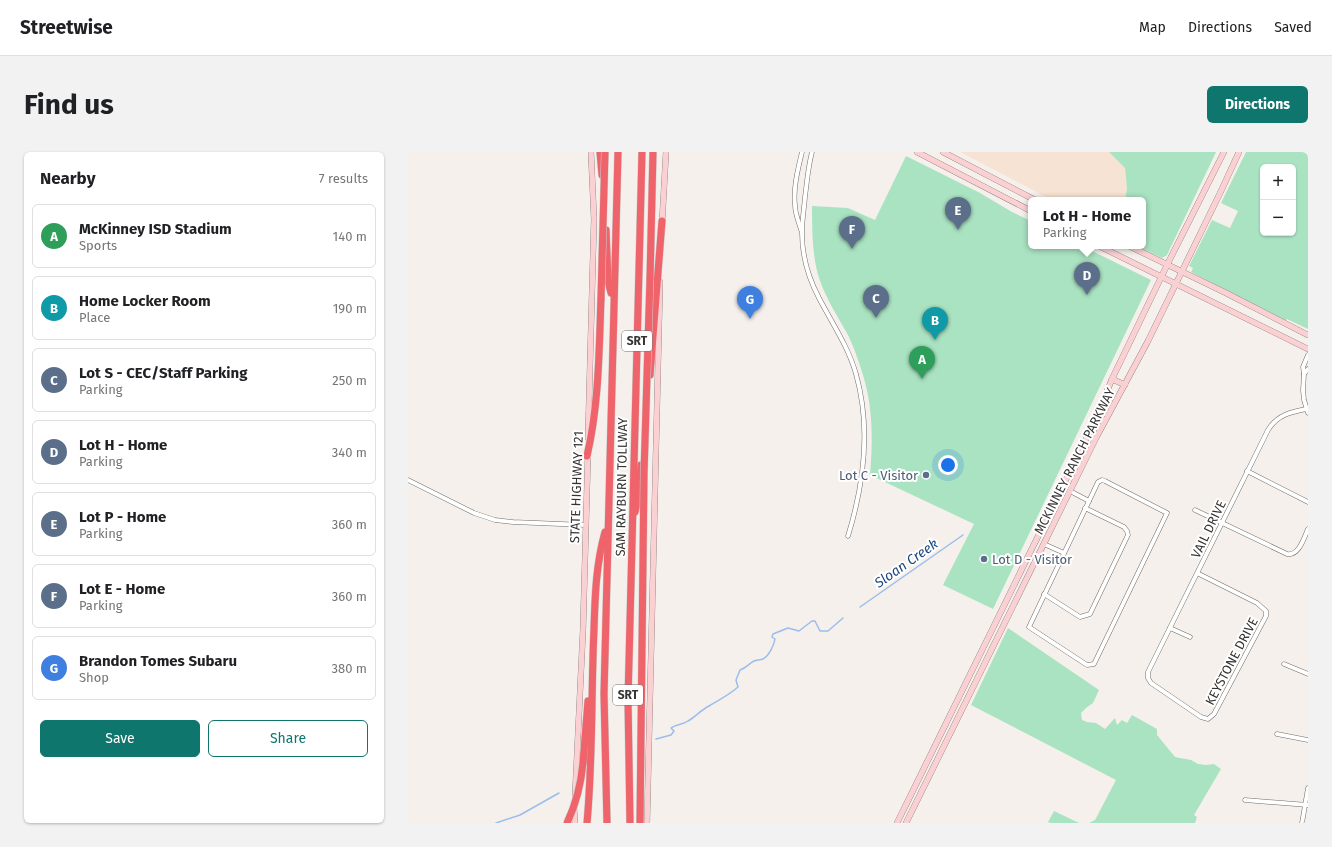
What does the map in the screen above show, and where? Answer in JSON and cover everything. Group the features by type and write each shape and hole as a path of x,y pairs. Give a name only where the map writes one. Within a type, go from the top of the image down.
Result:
{"highway":[{"path":"600,152 608,281 614,303"},
{"path":"588,456 593,432 598,392 605,152"},
{"name":"SAM RAYBURN TOLLWAY","path":"607,823 604,694 618,152"},
{"name":"SAM RAYBURN TOLLWAY","path":"630,823 628,700 642,152"},
{"path":"640,823 644,488 653,152"},
{"path":"632,530 638,500 655,326 662,222"},
{"path":"587,823 591,763 595,598 600,551 608,520"},
{"path":"567,823 579,789 583,763 587,704 592,673"}],"main road":[{"name":"STATE HIGHWAY 121","path":"574,823 575,760 582,630 588,456 594,219 591,152"},
{"path":"647,823 662,222 666,152"},
{"path":"917,152 1028,209"},
{"path":"943,152 1030,197"},
{"name":"MCKINNEY RANCH PARKWAY","path":"897,823 1094,422 1112,379 1167,265 1224,152"},
{"name":"MCKINNEY RANCH PARKWAY","path":"906,823 1097,436 1125,385 1175,285 1239,152"},
{"path":"1105,249 1308,350"},
{"path":"1135,249 1308,335"},
{"path":"1112,379 1125,385"},
{"path":"1062,487 1070,491"}],"street":[{"path":"802,152 797,175 795,202 796,213 802,232 807,266 815,289 849,353 861,396 864,427 863,464 859,492 848,536"},
{"path":"802,232 807,182 812,152"},
{"path":"1307,411 1303,390 1303,367 1308,355"},
{"path":"1304,374 1308,369"},
{"name":"VAIL DRIVE","path":"1148,678 1148,672 1272,423 1284,415 1307,411"},
{"path":"1247,471 1308,502"},
{"path":"408,480 474,513 495,520 586,525"},
{"path":"1105,481 1167,513 1094,664 1087,665 1029,627 1085,508 1098,482 1105,481"},
{"path":"1070,491 1089,501"},
{"path":"1044,594 1080,617 1090,614 1128,535 1124,527 1085,508"},
{"path":"1195,510 1291,555 1296,552 1308,529"},
{"path":"1044,544 1064,553"},
{"name":"KEYSTONE DRIVE","path":"1148,678 1151,683 1201,717 1210,719 1241,665 1266,616 1266,611 1256,603 1198,572"},
{"path":"1170,628 1190,638"},
{"path":"1284,664 1308,674"},
{"path":"1278,734 1308,740"},
{"path":"1302,823 1307,805 1308,788"},
{"path":"1245,800 1307,805"}],"shaded area":[{"path":"960,152 1109,152 1125,168 1127,189 1126,197 1046,197"}],"green space":[{"path":"1109,152 1216,152 1167,255 1162,258 1142,249 1146,249 1146,197 1126,197 1127,189 1125,168"},
{"path":"1246,152 1308,152 1308,329 1287,319 1285,321 1191,272 1193,268 1189,266 1212,220 1230,228 1238,211 1221,203"},
{"path":"906,156 980,193 1028,220 1028,249 1088,249 1151,280 993,609 943,585 974,524 870,475 872,449 871,423 866,384 848,335 829,301 819,278 812,233 812,206 848,208 875,220"},
{"path":"1008,628 1099,690 1093,703 1081,713 1082,720 1096,723 1105,729 1115,718 1117,725 1122,720 1127,723 1132,715 1157,729 1157,735 1175,757 1191,760 1198,764 1214,764 1221,769 1194,815 1197,817 1195,823 1089,823 1095,820 1116,780 971,705"},
{"path":"1054,811 1079,823 1050,823 1048,822"}],"waterway":[{"name":"Sloan Creek","path":"860,607 963,535"},
{"name":"Sloan Creek","path":"656,739 671,735 674,731 671,728 688,721 703,709 728,695 738,687 736,680 740,670 754,661 763,659 767,655 771,650 775,639 772,637 773,634 788,628 799,631 812,621 815,621 820,631 828,631 843,618"},
{"name":"Sloan Creek","path":"496,823 520,815 559,793"}],"place":[{"name":"Lot P - Home","path":"958,230"},
{"name":"Lot E - Home","path":"852,249"},
{"name":"Lot H - Home","path":"1087,295"},
{"name":"Lot S - CEC/Staff Parking","path":"876,318"},
{"name":"Brandon Tomes Subaru","path":"750,319"},
{"name":"Home Locker Room","path":"935,340"},
{"name":"McKinney ISD Stadium","path":"922,379"},
{"name":"Lot C - Visitor","path":"926,475"},
{"name":"Lot D - Visitor","path":"984,559"}]}
